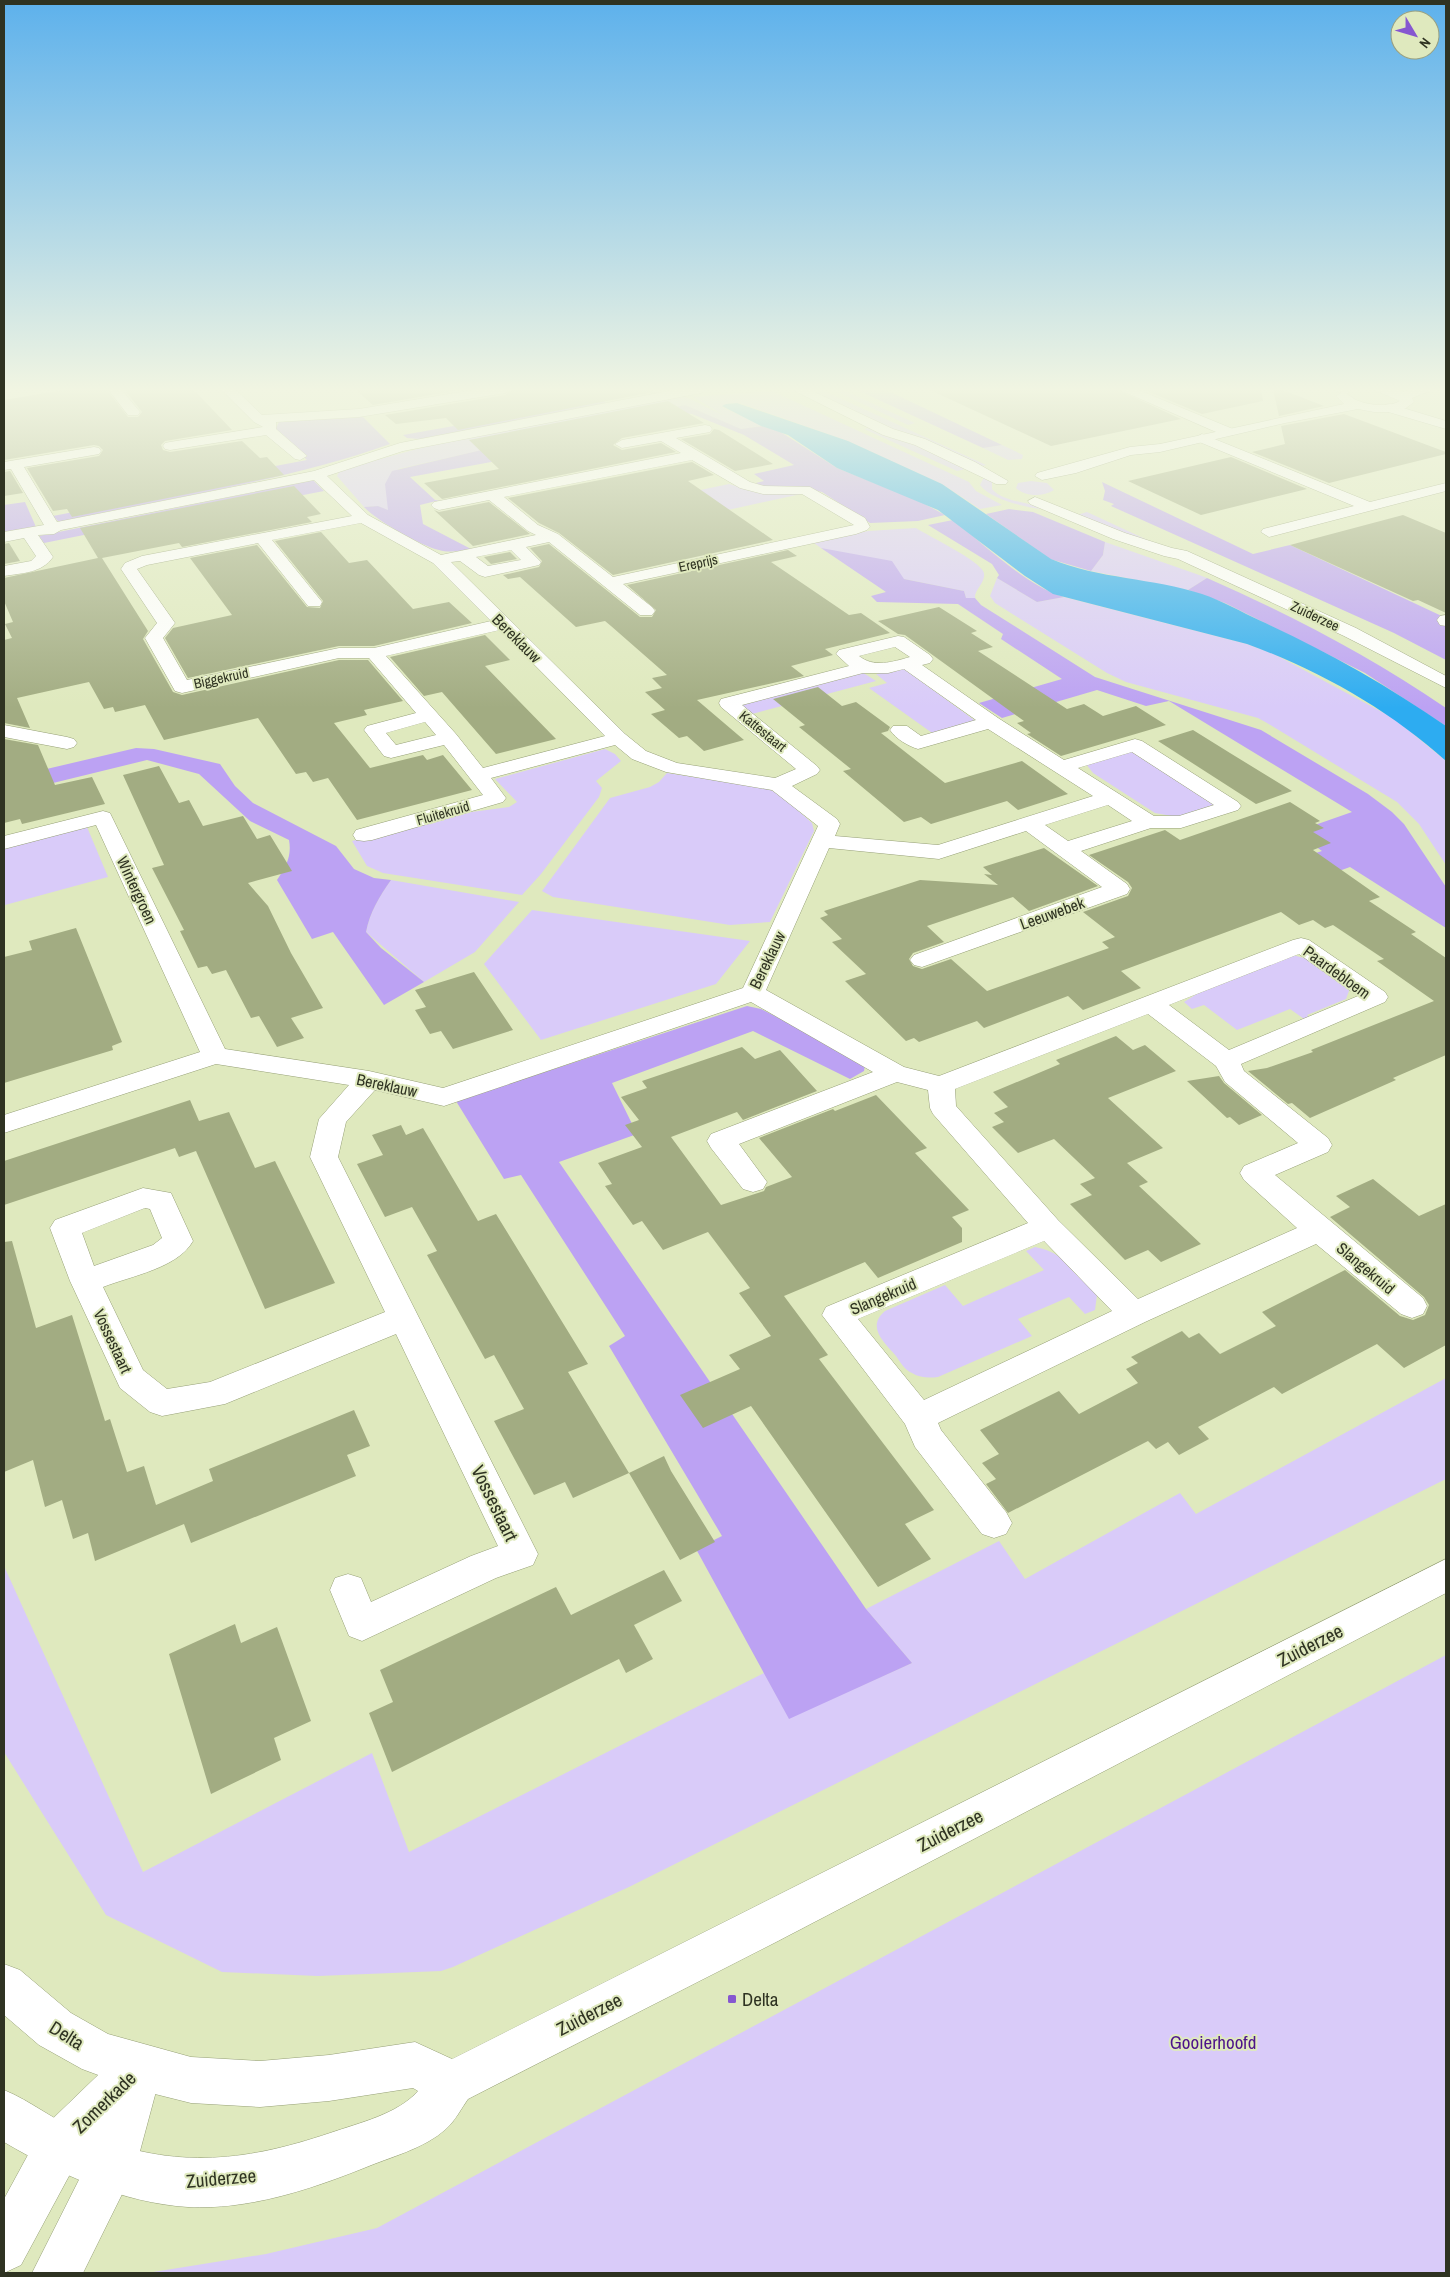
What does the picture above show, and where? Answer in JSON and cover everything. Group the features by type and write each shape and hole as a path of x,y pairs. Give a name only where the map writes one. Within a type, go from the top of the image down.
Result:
{"street":[{"path":"30,495 54,529"},
{"path":"4,537 54,529 218,495"},
{"name":"Bereklauw","path":"4,1124 215,1056 369,1080 444,1097 753,993 823,841 829,824 778,784 673,768 639,755 618,738 439,560 363,518 339,495"},
{"path":"440,505 492,495"},
{"path":"493,495 533,528 552,537 646,611"},
{"name":"Ereprijs","path":"611,582 851,532 862,527 860,521 814,495"},
{"path":"1015,495 1021,498 1039,495"},
{"name":"Zuiderzee","path":"1075,495 1179,550 1180,554"},
{"path":"1341,495 1367,506"},
{"path":"1269,532 1412,495"},
{"name":"Zuiderzee","path":"1021,498 1170,554 1180,554 1359,636 1446,683"},
{"name":"Biggekruid","path":"363,518 142,561 130,566 128,569 166,623 154,638 182,687 339,653 374,653 503,624"},
{"path":"4,571 36,565 45,557 29,533"},
{"path":"439,560 552,537"},
{"path":"262,538 314,602"},
{"path":"463,555 485,572 533,562 513,544"},
{"path":"863,668 845,654 898,641 924,659 908,664"},
{"name":"Fluitekruid","path":"364,835 496,798 480,775 449,738 374,653"},
{"path":"908,664 991,722 1064,766 1149,822"},
{"name":"Kattestaart","path":"778,784 810,770 728,703 863,668 888,668 908,664"},
{"path":"429,715 374,730 391,752 449,738"},
{"path":"900,730 918,743 991,722"},
{"path":"4,731 67,743"},
{"path":"480,775 618,738"},
{"path":"1064,766 1135,744 1231,806 1181,822 1149,822 1066,849"},
{"path":"823,841 938,852 1111,797"},
{"name":"Wintergroen","path":"4,842 103,817 215,1056"},
{"name":"Leeuwebek","path":"922,960 1119,889 1030,824"},
{"name":"Paardebloem","path":"941,1085 1301,945 1376,997 1226,1061"},
{"path":"753,993 895,1073 941,1085 943,1108 1048,1227 1134,1314"},
{"path":"1151,1004 1226,1061"},
{"name":"Slangekruid","path":"1226,1061 1234,1076 1318,1145 1254,1174 1412,1306"},
{"path":"753,1182 721,1141 895,1073"},
{"name":"Vossestaart","path":"348,1590 362,1624 484,1567 520,1554 324,1157 333,1119 369,1080"},
{"name":"Slangekruid","path":"994,1523 927,1437 919,1417 837,1315 1048,1227"},
{"path":"919,1417 1134,1314 1319,1230"},
{"name":"Vossestaart","path":"85,1280 131,1380 162,1402 213,1395 403,1318"},
{"name":"Zuiderzee","path":"59,2146 139,2175 190,2183 248,2177 279,2171 313,2162 398,2130 429,2113 452,2083 1446,1575"},
{"name":"Delta","path":"4,1986 55,2029 98,2054 139,2068"},
{"path":"139,2068 191,2080 236,2084 329,2078 416,2065 452,2083"},
{"name":"Zomerkade","path":"4,2248 59,2146 139,2068"},
{"name":"Zomerkade","path":"57,2273 112,2166 139,2068"},
{"path":"4,2112 29,2133 59,2146"}],"green space":[{"path":"354,495 392,495 389,511 378,506 364,507"},
{"path":"675,495 795,495 659,525 629,505"},
{"path":"959,495 984,495 1002,505 980,509"},
{"path":"994,495 1000,495 1041,509 1017,504"},
{"path":"1087,512 1156,544 1077,515"},
{"path":"916,528 981,568 984,576 975,598 966,598 964,591 904,579 821,548 814,543 868,531"},
{"path":"1105,542 1207,578 1188,590 1091,571 1103,555"},
{"path":"997,578 1037,602 1064,597 1247,644 1274,654 1395,719 1446,761 1446,865 1419,824 1397,802 1258,718 1126,682 1107,673 995,603 990,596"},
{"path":"903,668 977,722 935,735 869,688 887,683 876,674"},
{"path":"862,672 876,681 752,714 740,703"},
{"path":"605,749 615,754 621,761 596,781 602,788 599,797 541,874 522,895 383,873 367,866 352,841 464,813 509,807 517,802 495,779"},
{"path":"1132,751 1217,804 1177,817 1155,813 1093,773 1086,764"},
{"path":"667,773 767,788 782,796 812,823 814,831 770,922 730,925 553,897 542,891 610,798 650,787 659,782"},
{"path":"87,827 108,877 5,905 4,847"},
{"path":"391,880 519,902 475,952 424,982 366,932 376,905"},
{"path":"532,910 750,941 716,984 541,1040 484,964"},
{"path":"1293,955 1307,959 1347,987 1349,991 1346,999 1307,1015 1312,1019 1307,1021 1290,1009 1237,1030 1204,1005 1192,1009 1184,1002 1208,987"},
{"path":"1035,1247 1054,1254 1077,1272 1097,1295 1095,1310 1085,1314 1069,1297 1018,1319 1032,1336 938,1377 921,1377 909,1372 882,1340 877,1329 877,1323 885,1311 945,1285 963,1306 1044,1270 1026,1251"},
{"path":"1446,1378 1446,1479 629,1887 441,1971 318,1976 222,1972 106,1915 4,1752 4,1566 143,1872 372,1753 409,1852 764,1673 789,1718 912,1663 866,1609 999,1541 1025,1579 1180,1493 1196,1514"},
{"name":"Gooierhoofd","path":"1446,1655 1446,2273 147,2273 266,2254 377,2228"}],"shaded area":[{"path":"159,495 190,495 59,522 53,516"},
{"path":"238,495 302,495 221,511 218,508 44,543 39,536"},
{"path":"386,495 430,495 435,500 440,500 420,505 423,524 471,549 447,551 431,547 389,526 364,507 378,506 388,510"},
{"path":"827,495 904,495 945,515 918,521 870,523"},
{"path":"1104,495 1130,495 1253,554 1290,545 1446,618 1446,660 1394,633 1111,506 1114,504 1103,500"},
{"path":"25,502 36,527 4,532 4,505"},
{"path":"1009,509 1033,512 1105,542 1103,555 1091,571 1050,559 986,514"},
{"path":"953,520 1020,574 1049,591 1064,597 1037,602 997,578 999,575 992,564 928,525"},
{"path":"821,548 892,561 904,579 964,591 966,598 975,598 981,605 1095,677 1261,730 1368,794 1392,812 1404,824 1446,887 1446,928 1350,867 1259,900 1231,880 1322,851 1295,832 1352,812 1169,701 1146,706 1097,690 1002,718 979,703 1062,679 1001,639 1003,634 958,604 877,602 871,596 886,592"},
{"path":"1207,578 1330,637 1388,671 1446,708 1446,726 1365,673 1225,603 1188,590"},
{"path":"136,748 154,749 220,764 235,786 253,803 336,846 354,869 374,878 391,880 376,905 366,932 381,948 424,982 384,1005 333,932 312,939 277,880 288,861 290,851 289,840 250,821 199,774 147,760 4,795 4,779"},
{"path":"747,1006 761,1009 860,1059 865,1065 864,1071 850,1079 753,1031 612,1083 637,1134 559,1162 866,1609 912,1663 789,1719 696,1549 722,1536 609,1346 625,1336 521,1175 504,1179 456,1101"}],"water":[{"path":"903,495 958,495 1051,559 1088,571 1202,594 1225,603 1309,644 1356,669 1446,726 1446,761 1424,742 1377,708 1327,679 1274,654 1247,644 1053,594 1025,576 938,510"}],"building":[{"path":"43,495 182,495 72,517 67,509 53,511"},
{"path":"247,495 303,495 321,514 307,517 312,522 182,547 179,543 102,558 148,631 143,639 173,692 182,695 339,660 368,660 403,701 364,710 367,715 334,723 370,768 423,755 427,760 443,755 472,790 357,820 328,778 313,782 306,772 296,774 258,718 164,740 145,705 115,712 113,707 104,709 89,682 17,698 30,728 4,723 4,640 12,638 5,624 13,622 4,601 4,578 98,558 80,528"},
{"path":"438,495 461,495 442,499"},
{"path":"522,495 709,495 773,540 613,575 559,533 539,523 508,498"},
{"path":"1159,495 1281,495 1201,515"},
{"path":"489,502 530,534 473,546 434,510 439,512"},
{"path":"1403,515 1446,533 1446,613 1418,600 1413,601 1290,545"},
{"path":"321,532 349,563 367,560 413,609 449,602 472,623 374,646 339,646 188,678 165,638 173,628 232,615 190,558 257,545 307,607 320,608 323,601 275,541"},
{"path":"9,543 20,561 4,564 4,544"},
{"path":"549,544 640,617 652,617 656,610 627,585 788,550 797,556 771,562 849,615 861,613 890,633 825,649 833,655 791,666 804,676 697,700 744,740 704,751 687,736 679,738 651,714 665,710 645,692 662,688 652,678 667,675 605,621 576,627 520,577 508,579 503,575 539,567 542,561 530,548"},
{"path":"510,552 517,559 491,564 484,557"},
{"path":"939,607 977,631 971,633 993,647 978,651 1067,709 1084,704 1103,716 1136,706 1166,725 1061,756 1027,734 1031,733 1017,723 1024,721 905,635 898,634 878,621"},
{"path":"485,635 510,660 485,666 556,739 496,754 442,692 424,696 390,657"},
{"path":"818,687 842,706 856,702 890,727 888,731 881,733 945,783 1022,761 1068,794 1018,810 1007,801 931,824 921,817 904,822 843,771 851,769 799,727 805,725 773,699"},
{"path":"1193,730 1292,791 1256,804 1158,741"},
{"path":"4,739 38,745 55,785 92,777 105,804 22,824 20,819 4,823"},
{"path":"159,766 179,803 189,800 203,826 243,816 257,839 270,835 292,871 248,883 268,906 291,953 323,1008 291,1018 304,1038 277,1047 259,1016 251,1018 226,970 212,974 207,966 198,968 180,931 184,930 152,868 164,865 123,775"},
{"path":"1290,802 1320,821 1315,823 1324,828 1313,832 1331,843 1313,850 1380,897 1369,901 1416,932 1411,934 1446,958 1446,1055 1393,1078 1396,1080 1310,1118 1292,1103 1288,1104 1248,1071 1267,1068 1313,1052 1311,1050 1434,1001 1377,961 1384,959 1333,925 1325,928 1313,920 1299,925 1281,912 1121,971 1141,988 1083,1010 1068,996 984,1028 977,1021 919,1042 914,1038 906,1041 845,981 866,974 832,942 842,939 820,918 828,915 824,911 920,880 998,885 984,874 992,875 983,867 1044,848 1098,886 1029,911 1013,897 927,926 944,942 913,953 909,959 913,966 922,969 951,959 987,991 1109,948 1102,942 1115,937 1083,912 1128,896 1132,888 1128,882 1089,855 1165,830 1180,840"},
{"path":"76,928 122,1042 112,1046 113,1050 4,1083 4,957 32,950 29,941"},
{"path":"474,972 513,1030 453,1049 441,1031 430,1034 415,1010 426,1007 415,990"},
{"path":"1116,1036 1133,1050 1145,1045 1176,1071 1108,1098 1163,1148 1127,1163 1148,1182 1139,1186 1201,1244 1161,1262 1148,1250 1125,1260 1070,1204 1092,1195 1080,1184 1095,1178 1054,1139 1018,1153 992,1127 1004,1122 994,1113 1008,1107 993,1092 1060,1064 1056,1060"},
{"path":"742,1047 755,1059 780,1050 817,1091 743,1120 737,1112 671,1137 721,1205 764,1191 766,1187 792,1177 759,1138 833,1109 835,1111 876,1095 927,1148 915,1153 969,1210 952,1217 962,1228 962,1242 878,1278 865,1262 784,1296 828,1355 819,1359 934,1510 905,1524 931,1559 878,1587 751,1406 703,1428 680,1395 740,1369 729,1355 771,1336 739,1293 750,1288 708,1232 663,1250 642,1221 633,1225 605,1186 612,1184 598,1163 642,1147 625,1125 639,1120 621,1097 647,1088 642,1081"},
{"path":"1219,1076 1224,1083 1262,1115 1239,1125 1230,1117 1227,1118 1187,1081"},
{"path":"190,1100 199,1121 229,1112 255,1168 275,1161 335,1283 265,1309 196,1151 179,1157 175,1148 4,1205 4,1161"},
{"path":"401,1125 406,1135 423,1128 478,1221 496,1214 588,1364 568,1372 629,1473 573,1498 565,1482 534,1495 494,1421 524,1409 494,1355 485,1359 427,1255 437,1251 412,1207 385,1217 357,1164 383,1155 372,1135"},
{"path":"1373,1179 1419,1216 1446,1204 1446,1345 1404,1368 1377,1344 1282,1394 1274,1387 1198,1427 1209,1439 1179,1455 1168,1442 1156,1449 1148,1441 1008,1513 986,1484 996,1479 982,1463 999,1454 980,1430 1059,1391 1079,1414 1138,1383 1126,1369 1138,1363 1131,1357 1182,1331 1189,1338 1199,1333 1220,1354 1276,1326 1262,1312 1345,1270 1400,1316 1413,1320 1425,1315 1429,1305 1424,1297 1330,1217 1350,1207 1336,1196"},
{"path":"12,1241 36,1328 72,1315 105,1421 110,1419 127,1472 144,1466 156,1505 213,1481 209,1469 354,1410 370,1446 347,1455 356,1476 191,1543 184,1524 95,1561 88,1533 73,1539 62,1500 45,1507 33,1460 4,1472 4,1242"},
{"path":"664,1456 671,1471 715,1542 680,1560 629,1473"},
{"path":"664,1570 682,1601 634,1625 653,1659 626,1673 619,1659 392,1772 369,1713 393,1702 380,1670 556,1587 571,1615"},
{"path":"235,1624 241,1643 277,1627 311,1721 274,1738 281,1760 211,1794 169,1654"}],"place":[{"name":"Delta","path":"732,1999"}]}
